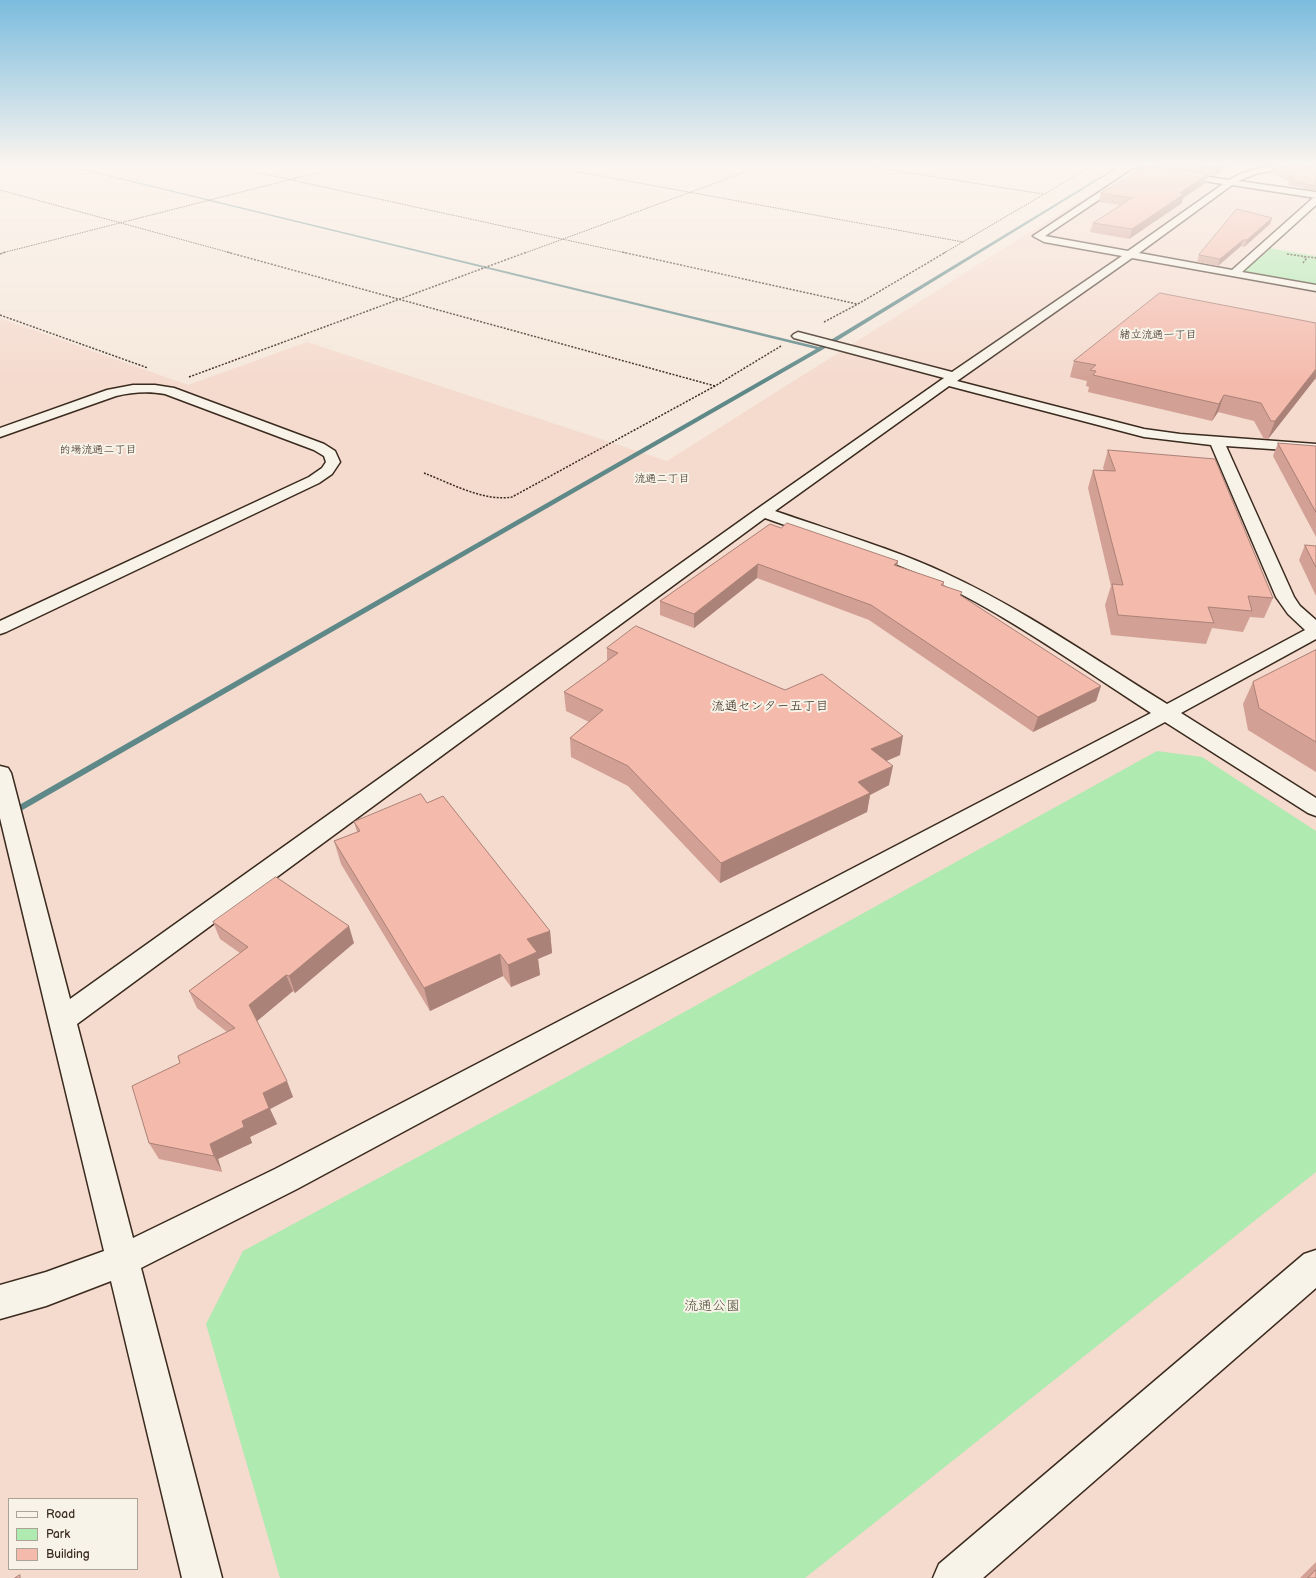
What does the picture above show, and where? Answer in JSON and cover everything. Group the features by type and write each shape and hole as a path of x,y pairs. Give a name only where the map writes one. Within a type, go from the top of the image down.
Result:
{"street":[{"path":"1039,237 1044,239 1316,288"},
{"path":"61,1020 763,512 1155,237"},
{"path":"1234,273 1275,237"},
{"path":"801,337 839,346 1125,429 1163,436 1316,448"},
{"path":"0,433 112,393 126,389 157,388 169,391 319,447 330,454 333,462 327,471 314,480 0,628"},
{"path":"0,1302 46,1289 123,1260 286,1179 1166,714 1316,631 1294,610 1286,597 1217,441"},
{"path":"763,512 879,552 970,591 998,606 1316,808"},
{"path":"2,783 202,1578"},
{"path":"953,1578 1316,1266"}],"path":[{"path":"0,254 66,237"},
{"path":"168,237 715,386"},
{"path":"554,237 858,304 973,237"},
{"path":"186,377 571,237"},
{"path":"935,237 964,242"},
{"path":"1284,253 1316,258"},
{"path":"1303,256 1306,259 1303,263"},
{"path":"0,315 153,370"},
{"path":"424,473 487,497 501,499 512,497 715,386 785,344"}],"shaded area":[{"path":"1022,237 1275,237 1234,273 1316,288 1316,1578 0,1578 0,318 188,385 307,342 667,461"}],"green space":[{"path":"1263,247 1316,256 1316,288 1235,273"},
{"name":"流通公園","path":"1157,751 1202,757 1316,831 1316,1172 805,1578 280,1578 206,1324 243,1251 561,1080"}],"building":[{"path":"1214,237 1251,237 1247,240 1243,240 1220,259 1199,255"},
{"path":"1160,293 1316,323 1316,369 1275,421 1271,421 1261,403 1224,395 1219,404 1093,375 1096,371 1090,370 1096,365 1074,361"},
{"path":"1278,443 1316,446 1316,512"},
{"path":"1108,450 1215,459 1273,598 1248,596 1252,611 1208,607 1214,623 1118,615 1112,584 1123,585 1093,470 1115,471"},
{"path":"787,523 898,561 894,565 944,582 941,585 962,592 960,595 1101,686 1038,717 871,605 758,564 694,614 660,601 770,524 781,528"},
{"path":"1305,545 1316,546 1316,567"},
{"path":"636,626 785,690 822,674 903,736 871,749 893,766 858,782 870,793 721,863 628,766 570,738 603,710 564,692 618,653 607,648"},
{"path":"1316,650 1316,742 1259,708 1253,682"},
{"path":"421,794 427,803 443,796 550,931 527,939 537,952 508,965 500,954 424,988 334,841 360,831 354,822"},
{"path":"276,877 349,926 289,976 286,975 249,1005 287,1081 263,1093 269,1108 242,1121 244,1127 210,1144 214,1156 149,1143 132,1086 180,1063 178,1056 235,1028 189,991 248,947 213,922"},
{"path":"1316,1570 1316,1578 1308,1578"}],"waterway":[{"path":"358,237 820,349"},
{"path":"820,349 1004,237"},
{"path":"0,820 820,349"}],"district":[{"name":"緒立流通一丁目","path":"1158,335"},
{"name":"的場流通二丁目","path":"98,450"},
{"name":"流通二丁目","path":"662,479"},
{"name":"流通センター五丁目","path":"770,707"}]}
